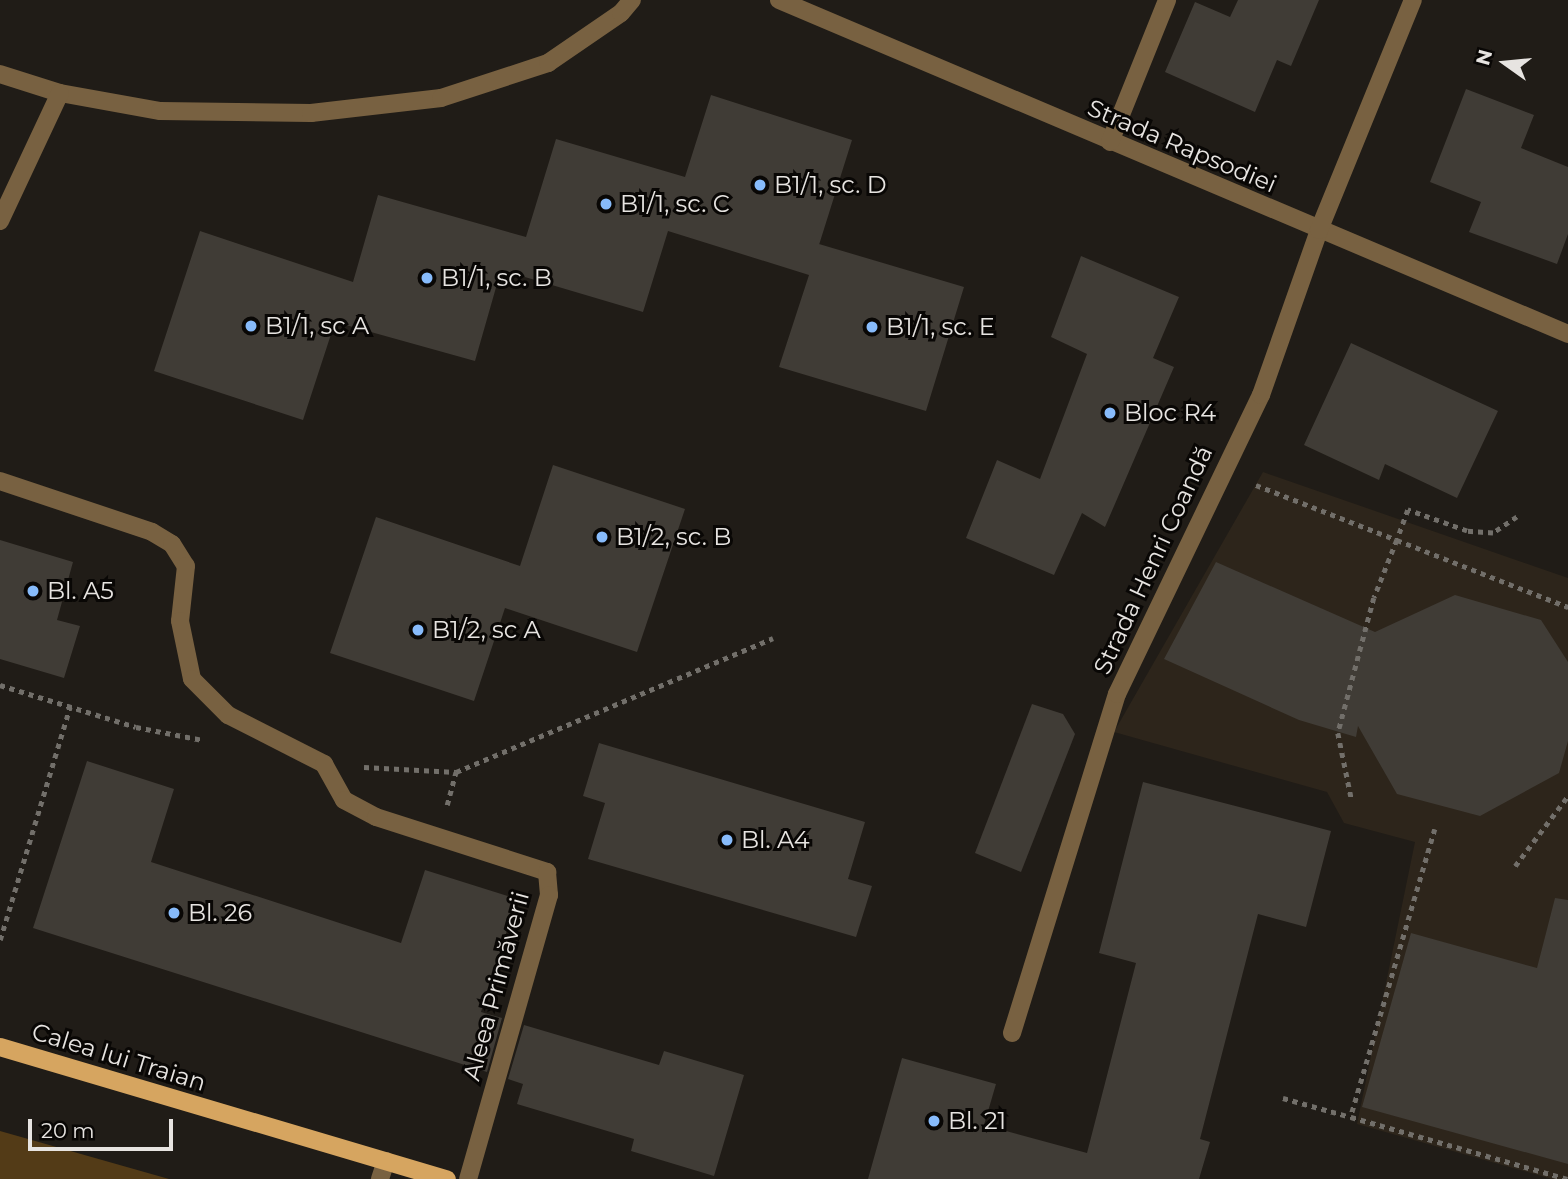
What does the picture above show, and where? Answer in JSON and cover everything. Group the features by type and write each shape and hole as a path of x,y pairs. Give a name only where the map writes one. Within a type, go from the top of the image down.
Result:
{"main road":[{"name":"Calea lui Traian","path":"0,1047 447,1179"}],"street":[{"path":"0,74 60,93 160,111 284,113 441,98 548,63 621,13 632,0"},
{"name":"Strada Rapsodiei","path":"779,0 1568,334"},
{"path":"1110,142 1167,0"},
{"name":"Strada Henri Coandă","path":"1012,1033 1118,694 1220,472 1261,394 1319,230 1413,0"},
{"path":"0,220 60,93"},
{"path":"0,481 152,533 173,544 186,566 180,621 192,679 228,715 324,764"},
{"name":"Aleea Primăverii","path":"324,764 344,800 376,817 524,861 547,872 549,895 468,1179"},
{"path":"380,1179 386,1161"}],"path":[{"path":"1220,472 1568,607"},
{"path":"1352,801 1338,733 1374,598 1408,510 1468,531 1493,533 1517,517"},
{"path":"324,764 456,772 773,638"},
{"path":"0,685 136,727 217,743"},
{"path":"0,940 70,707"},
{"path":"1515,866 1568,796"},
{"path":"1351,1117 1434,829"},
{"path":"1283,1098 1567,1179"}],"shaded area":[{"path":"1263,472 1568,578 1568,1179 1552,1179 1357,1124 1415,842 1344,823 1327,792 1114,732"},
{"path":"0,1131 169,1179 0,1179"}],"building":[{"path":"1238,0 1319,0 1291,66 1277,60 1255,112 1165,72 1195,2 1230,17"},
{"path":"1466,89 1534,115 1521,148 1568,167 1568,234 1557,264 1469,232 1481,202 1430,182"},
{"path":"711,95 852,140 819,244 964,287 926,411 779,367 809,275 668,231 643,312 501,270 475,361 335,322 303,420 154,371 200,231 353,282 378,195 526,237 556,139 685,177"},
{"name":"Bloc R4","path":"1081,256 1179,297 1153,358 1174,367 1105,527 1082,513 1054,575 966,538 997,460 1040,479 1087,354 1051,337"},
{"path":"1351,343 1498,411 1457,498 1385,464 1379,480 1304,445"},
{"path":"553,465 685,509 637,652 505,608 474,701 330,653 376,517 520,566"},
{"name":"Bl. A5","path":"0,540 73,562 57,620 80,626 64,678 0,659"},
{"path":"1216,562 1375,632 1455,595 1541,620 1568,662 1568,741 1559,773 1480,816 1397,794 1358,726 1356,737 1299,720 1164,659"},
{"path":"1032,704 1063,714 1075,734 1021,872 975,853"},
{"name":"Bl. A4","path":"599,743 865,822 848,879 872,886 856,937 588,859 605,803 583,796"},
{"name":"Bl. 26","path":"87,761 174,789 151,862 401,943 425,870 517,899 481,1012 502,1018 487,1072 33,928"},
{"path":"1143,782 1331,831 1306,927 1258,914 1200,1139 1210,1142 1199,1179 868,1179 902,1058 996,1084 984,1125 1087,1153 1136,963 1099,953"},
{"path":"1555,898 1568,900 1568,1164 1362,1107 1411,933 1537,968"},
{"path":"524,1025 659,1065 664,1051 744,1075 714,1176 631,1151 634,1139 517,1104 523,1084 508,1079"}],"place":[{"name":"B1/1, sc. D","path":"760,185"},
{"name":"B1/1, sc. C","path":"606,204"},
{"name":"B1/1, sc. B","path":"427,278"},
{"name":"B1/1, sc A","path":"251,326"},
{"name":"B1/1, sc. E","path":"872,327"},
{"name":"Bloc R4","path":"1110,413"},
{"name":"B1/2, sc. B","path":"602,537"},
{"name":"Bl. A5","path":"33,591"},
{"name":"B1/2, sc A","path":"418,630"},
{"name":"Bl. A4","path":"727,840"},
{"name":"Bl. 26","path":"174,913"},
{"name":"Bl. 21","path":"934,1121"}]}
